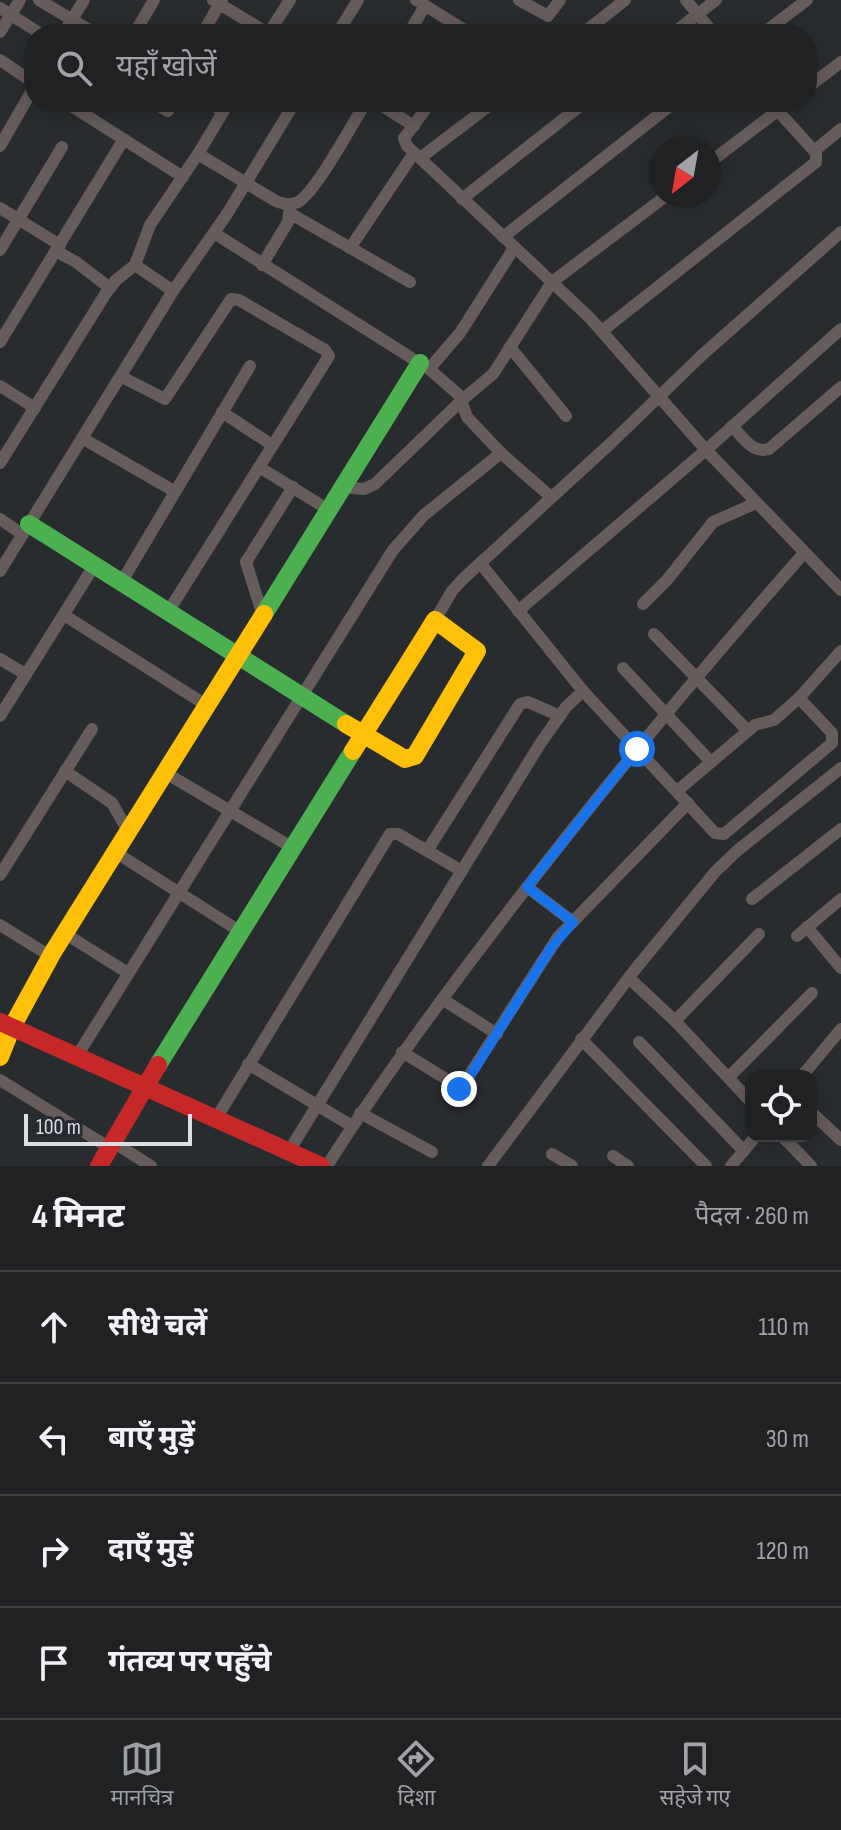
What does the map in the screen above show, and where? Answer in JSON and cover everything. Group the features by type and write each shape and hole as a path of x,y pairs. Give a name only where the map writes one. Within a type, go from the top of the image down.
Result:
{"street":[{"path":"0,32 5,11 20,0"},
{"path":"39,0 79,24"},
{"path":"68,24 84,0"},
{"path":"140,24 154,0"},
{"path":"274,24 290,0"},
{"path":"343,24 358,0"},
{"path":"519,0 544,16 552,13 560,0"},
{"path":"595,24 625,0"},
{"path":"686,0 706,24"},
{"path":"685,24 716,0"},
{"path":"775,24 807,0"},
{"path":"207,24 218,1 253,24"},
{"path":"412,24 421,3 455,24"},
{"path":"5,11 25,24"},
{"path":"0,60 24,78"},
{"path":"817,80 841,62"},
{"path":"0,146 24,103"},
{"path":"81,112 183,177"},
{"path":"1,460 110,288 135,265 150,225 223,112"},
{"path":"0,571 173,291 246,185 289,112"},
{"path":"262,265 290,209 312,188 360,112"},
{"path":"392,112 414,126"},
{"path":"424,112 404,140 417,156 602,331 706,450 841,589"},
{"path":"350,248 417,156 480,112"},
{"path":"462,199 572,112"},
{"path":"503,237 662,112"},
{"path":"721,152 767,112"},
{"path":"602,331 813,166 818,158 814,151 779,112"},
{"path":"814,151 841,129"},
{"path":"0,342 124,139"},
{"path":"0,250 62,147"},
{"path":"198,154 410,282"},
{"path":"0,208 110,288"},
{"path":"342,487 357,490 370,488 493,374 552,282 650,208"},
{"path":"99,1166 452,591 701,356 841,232"},
{"path":"214,233 425,366 454,390 462,400 467,417 501,453 551,497"},
{"path":"0,1057 6,1024 342,487 425,366 460,333 514,248"},
{"path":"135,265 173,291"},
{"path":"122,377 165,399 231,299 239,300 325,350 329,356 168,612"},
{"path":"518,611 841,329"},
{"path":"510,347 566,416"},
{"path":"121,583 250,366"},
{"path":"0,386 35,408"},
{"path":"732,426 752,447 763,451 769,449 841,387"},
{"path":"222,412 272,445"},
{"path":"82,438 174,491"},
{"path":"77,1056 393,550 424,515 501,453"},
{"path":"259,467 329,510"},
{"path":"263,616 246,559 293,487"},
{"path":"643,604 667,580 713,522 756,503"},
{"path":"0,519 94,566 405,759 415,756 477,651 435,620"},
{"path":"6,1024 318,1165 352,1126 402,1052 527,887 637,749 804,553"},
{"path":"481,564 583,691 715,833 724,834 833,739 832,733 799,698"},
{"path":"0,716 94,566"},
{"path":"64,615 206,705"},
{"path":"654,634 748,731"},
{"path":"677,791 748,731 759,723 774,720 799,698 841,651"},
{"path":"0,659 25,674"},
{"path":"623,668 711,762"},
{"path":"289,1151 560,716 583,691"},
{"path":"427,851 520,704 528,702 560,716"},
{"path":"0,875 92,729"},
{"path":"488,1166 581,1039 722,865 841,768"},
{"path":"65,771 112,803 128,831"},
{"path":"164,772 293,848"},
{"path":"402,1052 461,1088 551,948 688,803"},
{"path":"752,899 841,829"},
{"path":"217,1117 387,837 398,834 462,871"},
{"path":"115,852 241,932"},
{"path":"527,887 573,922"},
{"path":"841,899 802,931 841,968"},
{"path":"0,925 50,956"},
{"path":"64,933 128,973"},
{"path":"675,1021 759,934"},
{"path":"629,978 675,1021 745,1095"},
{"path":"729,1077 812,993"},
{"path":"442,999 497,1034"},
{"path":"807,1070 841,1029"},
{"path":"581,1039 706,1166"},
{"path":"639,1042 744,1151"},
{"path":"248,1064 352,1126"},
{"path":"0,1080 151,1166"},
{"path":"360,1113 432,1152"},
{"path":"817,1118 841,1140"},
{"path":"731,1166 751,1142"},
{"path":"788,1142 811,1166"},
{"path":"552,1154 572,1166"},
{"path":"613,1156 628,1166"}],"traffic: fast":[{"path":"264,614 420,363"},
{"path":"29,524 346,724"},
{"path":"158,1065 353,751"}],"traffic: slow":[{"path":"0,1057 12,1027 53,952 264,614"},
{"path":"346,724 405,759 415,756 477,651 435,620 404,669 394,686 373,719 363,735 353,751"}],"traffic: jam":[{"path":"0,1022 321,1166"},
{"path":"99,1166 158,1065"}],"route":[{"path":"459,1089 558,937 573,922 527,887 637,749"}]}
